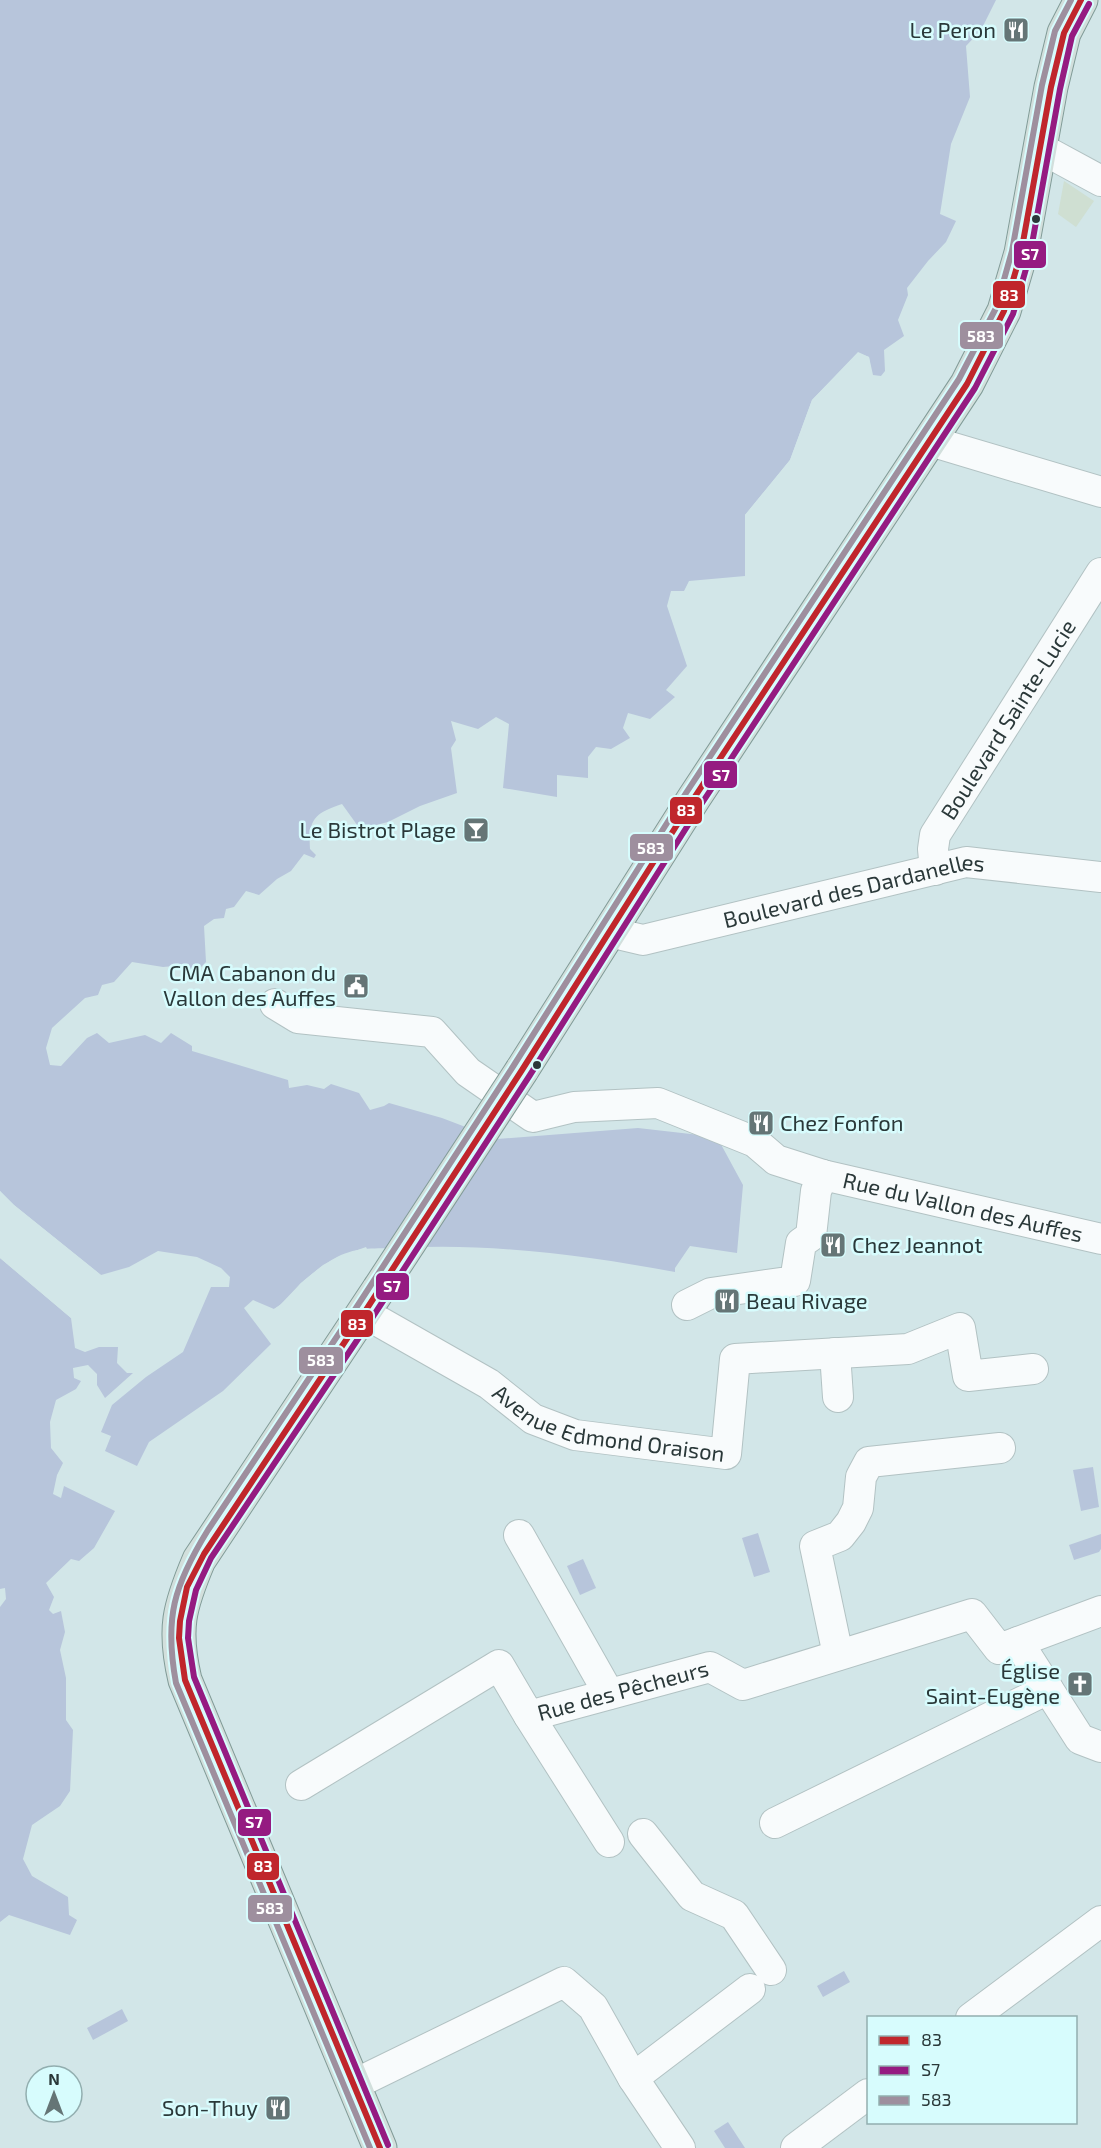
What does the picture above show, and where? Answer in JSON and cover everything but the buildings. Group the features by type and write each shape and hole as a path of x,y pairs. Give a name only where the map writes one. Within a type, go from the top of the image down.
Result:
{"main road":[{"path":"380,2148 185,1680 179,1655 180,1610 199,1560 522,1070 694,798 967,384 1004,310 1021,253 1051,87 1064,33 1081,0"}],"street":[{"path":"1041,148 1101,181"},
{"path":"930,441 1101,492"},
{"name":"Boulevard Sainte-Lucie","path":"935,870 933,849 935,835 1101,573"},
{"name":"Boulevard des Dardanelles","path":"609,932 643,940 966,862 1101,877"},
{"name":"Rue du Vallon des Auffes","path":"275,1004 298,1018 432,1032 468,1072 533,1117 574,1107 658,1102 755,1142 776,1160 823,1175 1101,1239"},
{"name":"Rue du Vallon des Auffes","path":"687,1305 711,1293 795,1281 801,1243 811,1236 816,1191 823,1175"},
{"name":"Avenue Edmond Oraison","path":"371,1301 489,1384 533,1419 575,1434 726,1454 735,1359 908,1349 960,1328 968,1376 1033,1369"},
{"path":"835,1353 838,1397"},
{"path":"838,1655 816,1546 840,1536 851,1522 858,1508 861,1477 869,1462 1000,1448"},
{"path":"519,1535 609,1694"},
{"path":"1101,1611 1018,1642 1080,1739 1101,1747"},
{"name":"Rue des Pêcheurs","path":"301,1785 499,1665 529,1716 710,1667 743,1685 972,1614 999,1649 1018,1642"},
{"path":"775,1823 1048,1689"},
{"path":"529,1716 609,1842"},
{"path":"633,2078 760,1979 734,1915 692,1896 643,1834"},
{"path":"974,2016 1101,1921"},
{"path":"353,2085 564,1982 593,2007 633,2078 681,2148"},
{"path":"796,2148 867,2095"}],"green space":[{"path":"1064,181 1094,201 1076,227 1058,214"}],"water":[{"path":"0,0 996,0 981,30 966,46 970,97 951,144 940,214 956,221 946,242 907,288 908,295 898,320 904,336 884,350 885,371 881,376 873,375 869,357 858,353 812,400 790,460 745,515 745,576 689,581 684,591 671,591 667,606 687,666 666,690 675,697 650,719 628,713 623,728 630,738 611,749 596,747 588,757 588,778 557,775 557,797 503,788 509,724 496,717 478,729 451,721 456,740 451,748 457,793 420,806 388,822 360,829 342,804 319,814 310,831 310,849 316,855 314,858 304,854 291,871 277,879 259,895 246,891 234,907 226,909 224,918 214,919 204,926 206,962 192,976 174,966 163,967 132,962 114,982 102,985 98,995 85,998 52,1028 46,1048 50,1065 61,1066 87,1038 97,1033 109,1043 145,1035 161,1043 171,1033 192,1046 192,1051 288,1080 289,1088 307,1085 324,1089 331,1084 359,1093 370,1110 389,1103 442,1118 497,1139 638,1128 717,1137 743,1185 737,1253 690,1246 675,1268 675,1272 606,1260 503,1249 375,1248 345,1253 313,1273 274,1309 253,1300 244,1308 271,1344 223,1391 149,1442 137,1466 105,1451 111,1436 101,1432 112,1405 146,1377 183,1352 211,1287 229,1287 230,1277 221,1268 197,1257 158,1251 129,1267 101,1275 14,1205 0,1191"},
{"path":"0,1258 71,1318 75,1348 85,1352 99,1347 118,1347 117,1363 127,1373 133,1373 105,1398 97,1385 97,1374 88,1365 73,1368 74,1378 81,1381 76,1389 56,1400 50,1422 51,1448 63,1463 57,1475 53,1494 61,1498 64,1486 115,1511 94,1548 79,1561 71,1559 46,1583 54,1597 49,1610 53,1614 61,1611 65,1632 60,1650 66,1678 66,1720 73,1730 70,1791 60,1806 32,1825 23,1859 32,1876 68,1897 69,1915 77,1920 70,1935 9,1915 0,1922 0,1607 6,1599 5,1588 0,1589"},
{"path":"1093,1467 1099,1507 1081,1511 1073,1470"},
{"path":"758,1533 770,1572 754,1577 742,1538"},
{"path":"1101,1534 1099,1552 1074,1560 1069,1545"},
{"path":"583,1559 596,1588 580,1595 567,1566"},
{"path":"844,1971 850,1982 823,1997 817,1986"},
{"path":"122,2009 128,2021 93,2040 87,2028"},
{"path":"728,2122 745,2148 725,2148 714,2131"}],"pier":[{"path":"858,352 869,357 872,377 867,359 858,356 815,402 792,462 748,516 748,552 745,550 745,515 790,460 812,400"},
{"path":"0,1191 14,1205 101,1275 99,1278 12,1207 0,1195"},
{"path":"366,1247 368,1251 339,1259 325,1267 303,1285 282,1308 276,1311 274,1309 323,1265"},
{"path":"0,1255 73,1316 71,1318 0,1258"}],"transit line":[{"name":"583","path":"370,2148 176,1683 171,1639 172,1621 180,1585 208,1530 356,1308 514,1065 686,793 959,379 996,308 1012,251 1042,85 1055,31 1071,0"},
{"name":"83","path":"380,2148 185,1680 179,1638 187,1587 204,1554 522,1070 694,798 967,384 1004,311 1021,253 1051,87 1064,33 1081,0"},
{"name":"S7","path":"388,2145 194,1677 188,1638 189,1621 196,1590 211,1558 372,1318 530,1075 702,803 975,388 1013,314 1030,255 1060,89 1072,36 1089,4"}],"place":[{"name":"Le Peron","path":"1016,30"},
{"name":"Le Bistrot Plage","path":"476,830"},
{"name":"CMA Cabanon du Vallon des Auffes","path":"356,986"},
{"name":"Chez Fonfon","path":"761,1123"},
{"name":"Chez Jeannot","path":"833,1245"},
{"name":"Beau Rivage","path":"727,1301"},
{"name":"Église Saint-Eugène","path":"1080,1684"},
{"name":"Son-Thuy","path":"278,2108"}]}
